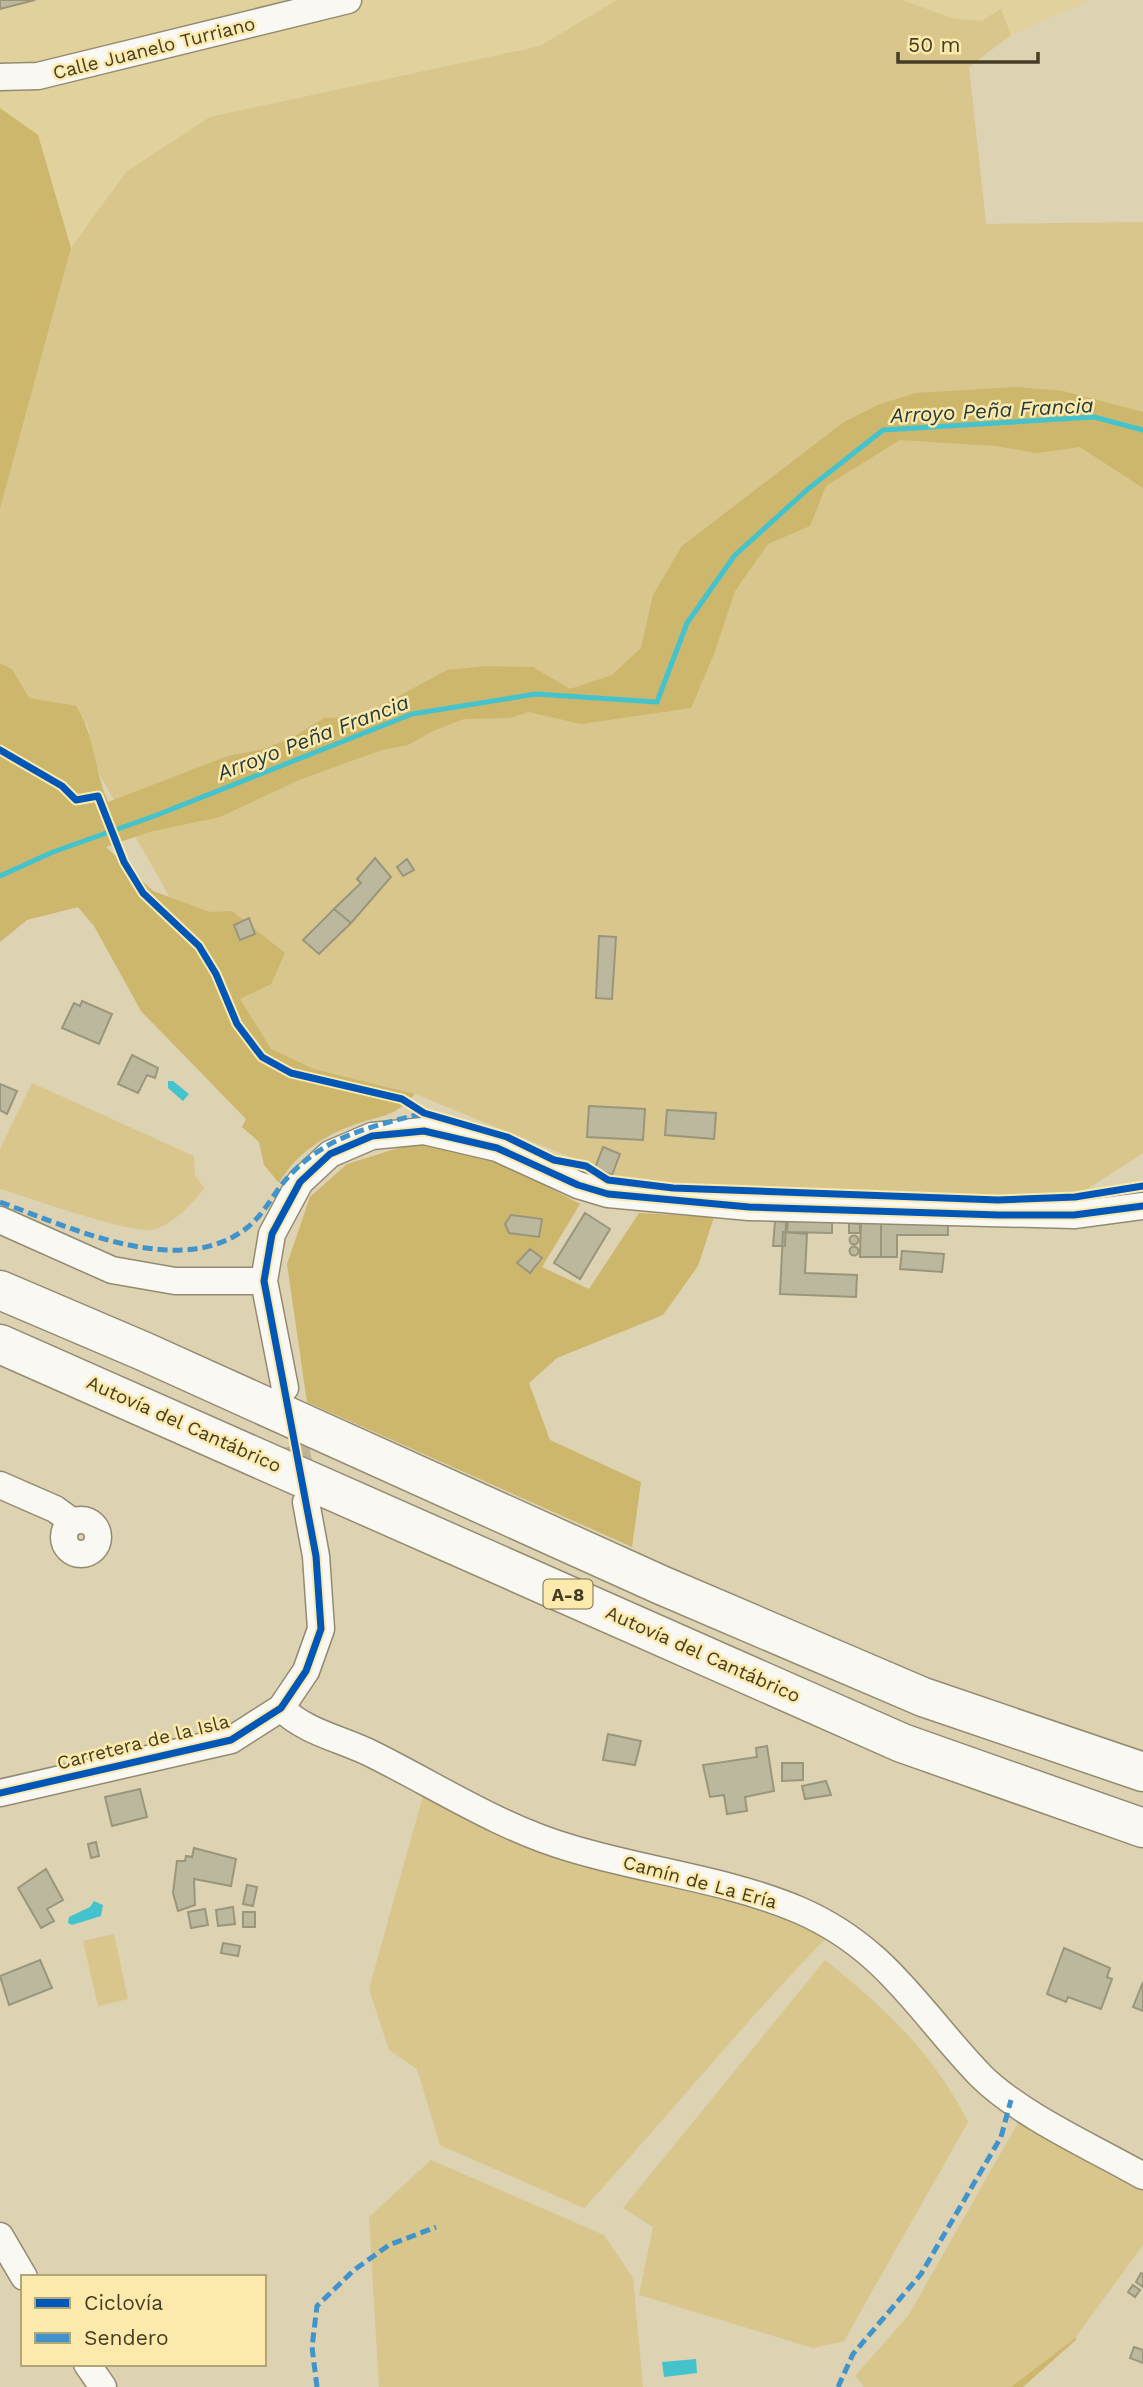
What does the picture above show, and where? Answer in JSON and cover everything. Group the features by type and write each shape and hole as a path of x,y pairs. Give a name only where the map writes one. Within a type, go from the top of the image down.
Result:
{"highway":[{"name":"A-8","path":"0,1290 155,1356 661,1585 923,1697 1143,1772"},
{"name":"Autovía del Cantábrico","path":"0,1344 80,1377 902,1742 1143,1828"},
{"path":"0,1351 80,1377"}],"street":[{"name":"Calle Juanelo Turriano","path":"0,77 38,76 348,0"},
{"path":"285,1388 264,1281 272,1234 300,1182 330,1154 372,1136 424,1130 497,1147 578,1185 608,1194 749,1208 1074,1215 1143,1206"},
{"path":"0,1220 112,1270 175,1281 264,1281"},
{"path":"0,1485 55,1509 73,1522"},
{"name":"Carretera de la Isla","path":"0,1793 230,1740 281,1708 306,1671 321,1629 316,1556 306,1502"},
{"name":"Camín de La Ería","path":"281,1708 295,1722 375,1755 454,1800 519,1831 570,1848 741,1890 799,1910 832,1927 892,1974 982,2077 1011,2100 1143,2176"},
{"path":"0,2236 23,2275"},
{"path":"88,2366 103,2387"}],"shaded area":[{"path":"0,0 617,0 540,46 210,117 126,172 71,248 0,190"},
{"path":"617,0 902,0 955,19 981,21 1001,9 1011,35 969,67 986,224 1143,222 1143,1153 1075,1197 998,1200 673,1188 608,1180 587,1164 415,1094 314,1069 271,1049 179,913 96,768 87,724 28,698 12,669 0,663 0,509 71,248 126,172 210,117 540,46"},
{"path":"902,0 1090,0 1011,35 1001,9 981,21 955,20"},
{"path":"0,108 38,135 71,248 0,509"},
{"path":"1015,387 1063,391 1143,412 1143,488 1080,447 1037,453 995,446 900,440 826,486 810,526 768,544 735,591 714,654 691,708 581,724 529,712 509,718 464,719 435,730 408,745 382,750 299,780 220,817 149,832 106,847 153,891 210,912 232,911 285,953 271,984 240,999 271,1049 314,1069 415,1094 395,1111 323,1139 294,1162 279,1183 264,1165 259,1142 242,1127 246,1119 141,1011 94,926 78,907 27,920 0,942 0,663 12,669 29,698 76,706 91,741 108,802 228,756 264,749 293,737 324,718 348,717 373,710 447,670 486,666 533,667 570,689 612,675 641,648 653,595 682,546 844,422 880,404 916,393"},
{"path":"32,1083 194,1156 195,1175 204,1188 189,1206 169,1223 155,1229 143,1230 104,1222 0,1189 0,1149"},
{"path":"421,1141 491,1157 580,1204 542,1267 589,1289 639,1213 714,1217 698,1266 663,1315 557,1358 529,1383 550,1440 641,1482 632,1547 307,1402 287,1264 310,1197 347,1164"},
{"path":"423,1796 465,1819 509,1838 648,1881 790,1915 827,1937 584,2208 440,2145 417,2069 389,2050 369,1989"},
{"path":"114,1934 128,1999 98,2006 83,1941"},
{"path":"825,1960 867,1995 906,2033 939,2074 968,2122 844,2341 813,2348 639,2295 653,2227 623,2208"},
{"path":"1019,2121 1143,2191 1143,2245 1075,2338 1011,2387 864,2387 855,2376 908,2316"},
{"path":"431,2160 604,2235 633,2278 643,2387 379,2387 369,2217"},
{"path":"1077,2339 1023,2387 1011,2387"}],"water":[{"path":"168,1081 173,1081 189,1094 183,1101 168,1088"},
{"path":"94,1901 103,1905 101,1916 72,1925 68,1923 69,1917 90,1907"},
{"path":"696,2359 697,2373 664,2377 662,2362"}],"building":[{"path":"0,0 35,0 0,9"},
{"path":"375,858 391,877 351,923 334,909 361,883 357,879"},
{"path":"407,859 414,870 403,876 397,867"},
{"path":"334,909 351,923 319,954 303,940"},
{"path":"249,918 255,934 240,940 234,925"},
{"path":"599,936 616,937 612,999 596,998"},
{"path":"82,1001 112,1014 99,1044 62,1028 74,1003 80,1006"},
{"path":"132,1055 158,1068 155,1078 147,1075 138,1093 118,1084"},
{"path":"0,1084 17,1091 7,1114 0,1110"},
{"path":"589,1106 645,1109 643,1140 587,1137"},
{"path":"667,1110 716,1113 714,1139 665,1135"},
{"path":"603,1147 620,1154 612,1175 595,1168"},
{"path":"585,1213 610,1229 580,1279 554,1263"},
{"path":"511,1215 542,1219 539,1237 509,1233 505,1224"},
{"path":"788,1217 832,1218 832,1233 787,1232"},
{"path":"775,1221 786,1222 785,1246 773,1246"},
{"path":"861,1221 881,1221 881,1257 860,1257"},
{"path":"881,1221 948,1222 948,1235 897,1235 897,1257 881,1257"},
{"path":"849,1223 860,1224 860,1233 849,1233"},
{"path":"783,1232 807,1234 805,1273 857,1275 856,1297 780,1294"},
{"path":"854,1236 858,1240 854,1244 850,1240"},
{"path":"854,1247 858,1251 854,1255 850,1251"},
{"path":"530,1249 542,1258 530,1273 517,1263"},
{"path":"902,1251 944,1254 942,1272 900,1269"},
{"path":"608,1734 641,1741 635,1765 603,1760"},
{"path":"767,1746 774,1791 745,1797 747,1811 727,1814 724,1795 710,1797 703,1765 757,1757 756,1748"},
{"path":"782,1763 803,1763 803,1780 782,1781"},
{"path":"826,1781 831,1795 805,1799 802,1786"},
{"path":"140,1789 147,1817 112,1826 105,1797"},
{"path":"96,1842 99,1856 91,1858 88,1844"},
{"path":"194,1848 236,1859 231,1886 194,1879 195,1905 178,1911 173,1893 177,1861 185,1861 186,1856 192,1857"},
{"path":"46,1869 63,1900 47,1909 54,1921 41,1928 18,1888"},
{"path":"247,1885 257,1887 253,1906 243,1904"},
{"path":"233,1907 235,1924 218,1926 216,1910"},
{"path":"205,1909 208,1925 191,1928 188,1912"},
{"path":"243,1912 255,1912 255,1927 243,1927"},
{"path":"223,1943 240,1946 238,1956 221,1953"},
{"path":"1064,1948 1110,1968 1107,1977 1112,1979 1101,2009 1068,1997 1066,2002 1047,1994"},
{"path":"40,1960 52,1988 9,2005 0,1976"},
{"path":"1143,1982 1143,2011 1133,2007"},
{"path":"1141,2273 1143,2274 1143,2287 1136,2282"},
{"path":"1133,2285 1140,2290 1135,2297 1128,2292"},
{"path":"1134,2347 1143,2350 1143,2363 1130,2358"}],"waterway":[{"name":"Arroyo Peña Francia","path":"0,876 53,852 157,815 412,714 536,694 657,702 687,623 735,555 808,489 883,430 1094,417 1143,430"}],"tunnel":[{"path":"289,1407 304,1490"}],"marked path":[{"path":"0,1202 58,1224 125,1244 158,1249 191,1249 221,1242 248,1227 291,1174 320,1150 353,1134 424,1113"},
{"path":"838,2387 853,2354 921,2274 1001,2137 1011,2100"},
{"path":"317,2387 312,2347 317,2306 354,2270 389,2245 436,2227"}],"cycle path":[{"path":"0,750 62,786 76,800 98,796 124,862 143,893 199,946 216,974 237,1024 262,1057 291,1073 402,1099 424,1113 507,1137 554,1160 586,1166 608,1180 673,1188 998,1200 1075,1197 1143,1186"},
{"path":"0,1793 231,1740 281,1708 306,1671 321,1629 316,1556 264,1281 272,1234 300,1182 330,1154 372,1136 424,1131 497,1148 578,1185 608,1194 749,1207 999,1215 1074,1215 1143,1206"}]}
